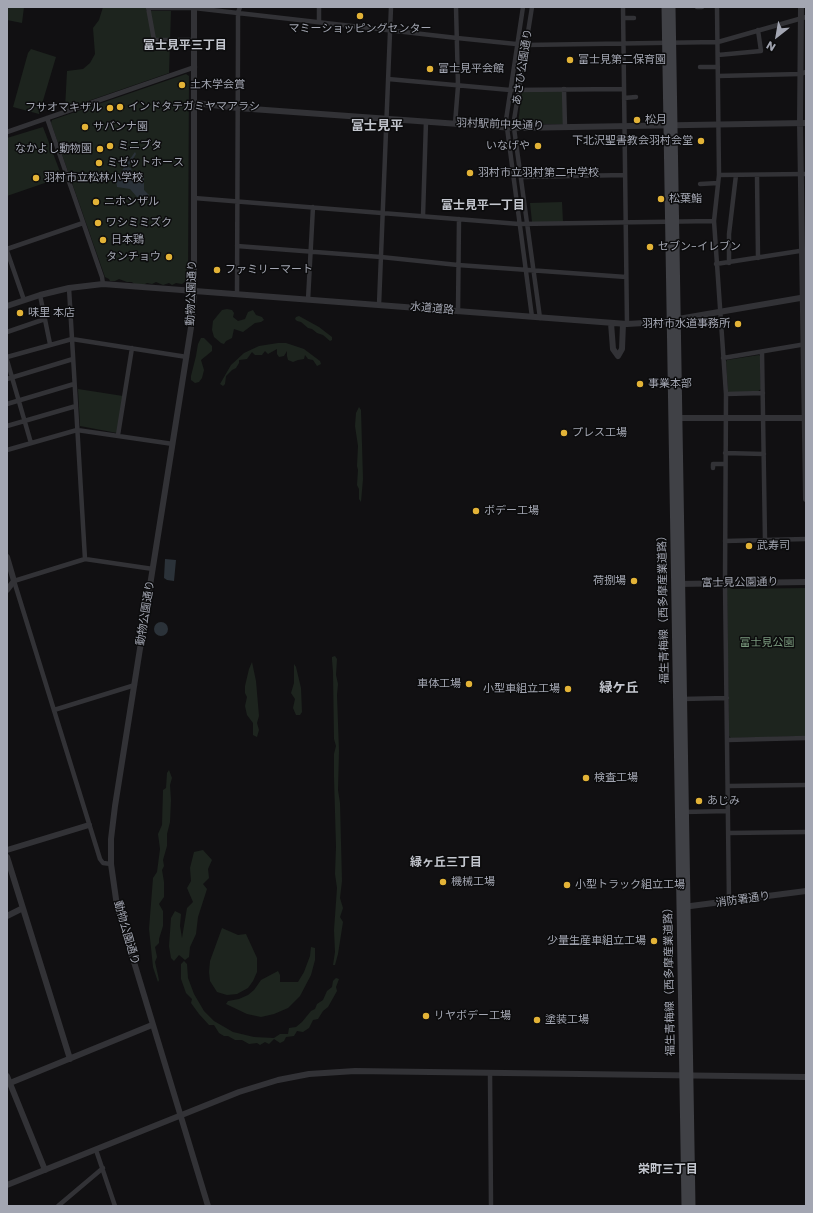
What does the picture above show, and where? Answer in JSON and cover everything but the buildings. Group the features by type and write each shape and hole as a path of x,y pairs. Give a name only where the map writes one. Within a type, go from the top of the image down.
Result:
{"main road":[{"name":"福生青梅線（西多摩産業道路）","path":"665,7 669,43 674,126 672,222 673,320 686,1075 692,1206"},
{"name":"福生青梅線（西多摩産業道路）","path":"672,7 666,126 672,222"},
{"name":"福生青梅線（西多摩産業道路）","path":"684,1206 686,1075"}],"street":[{"path":"194,40 154,40 148,7 194,7 219,9 238,13 518,44 718,42 803,17"},
{"name":"動物公園通り","path":"194,7 194,291 191,331 111,839 111,864 117,906 208,1206"},
{"path":"237,294 238,13 240,7"},
{"path":"318,21 319,7"},
{"path":"379,305 391,7"},
{"path":"455,124 458,86 456,7"},
{"name":"あさひ公園通り","path":"523,7 510,90 506,127 532,317"},
{"name":"あさひ公園通り","path":"532,7 514,128 522,177 540,318"},
{"path":"611,324 613,349 618,356 622,349 625,324 626,277 624,88 622,43 623,7"},
{"path":"697,7 702,7"},
{"path":"717,7 719,175 714,221 719,312 726,394 724,583 729,902"},
{"path":"801,7 803,17 806,500"},
{"path":"623,18 634,18"},
{"path":"718,54 761,51 758,30"},
{"path":"700,67 718,66"},
{"path":"7,132 195,67"},
{"path":"718,76 803,73"},
{"path":"388,79 510,90 624,88"},
{"path":"564,89 565,127"},
{"path":"624,98 636,97"},
{"name":"羽村駅前中央通り","path":"194,103 238,108 514,128 803,123"},
{"path":"47,118 102,277 102,284"},
{"path":"423,216 426,122"},
{"path":"719,175 804,174"},
{"path":"522,177 625,175"},
{"path":"729,263 729,234 736,175"},
{"path":"757,175 758,258"},
{"path":"700,184 718,183"},
{"path":"194,198 519,224 714,221"},
{"path":"308,300 313,207"},
{"path":"458,312 459,219"},
{"path":"24,300 7,250 83,223"},
{"path":"237,246 381,257 458,265 626,277"},
{"path":"716,264 804,250"},
{"name":"水道道路","path":"7,306 40,295 69,288 102,284 625,324 673,320 804,297"},
{"path":"69,288 85,559"},
{"path":"40,295 50,344"},
{"path":"7,332 45,319"},
{"path":"7,357 72,339 187,357"},
{"path":"723,358 805,344"},
{"path":"118,435 132,348"},
{"path":"762,352 765,540"},
{"path":"10,378 73,359"},
{"path":"7,360 10,378 31,443"},
{"path":"7,404 74,384"},
{"path":"726,394 763,393"},
{"path":"7,426 76,406"},
{"path":"675,418 805,418"},
{"path":"7,450 77,430 173,444"},
{"path":"725,453 764,454"},
{"path":"712,468 713,464 725,464"},
{"path":"725,541 806,539"},
{"path":"7,557 100,858 103,863 111,864"},
{"path":"7,590 14,581 85,559 153,569"},
{"name":"富士見公園通り","path":"678,584 806,582"},
{"path":"54,710 135,685"},
{"path":"680,699 727,698"},
{"path":"727,740 806,738"},
{"path":"728,786 806,785"},
{"path":"682,812 728,811"},
{"path":"7,850 89,825"},
{"path":"729,833 806,832"},
{"path":"7,857 70,1059"},
{"name":"消防署通り","path":"683,907 806,891"},
{"path":"7,916 23,908"},
{"path":"8,1084 152,1025"},
{"path":"7,1186 180,1115 258,1085 309,1074 355,1071 806,1077"},
{"path":"490,1072 491,1206"},
{"path":"7,1076 8,1084 45,1170"},
{"path":"96,1150 114,1204 108,1206"},
{"path":"58,1206 103,1168"}],"green space":[{"path":"7,7 24,7 22,23 7,20"},
{"path":"103,7 146,7 146,11 171,11 169,73 65,109 67,71 83,69 90,63 95,54 93,28 99,20"},
{"path":"31,49 56,57 39,114 13,107 28,53"},
{"path":"186,74 189,76 188,279 182,284 176,283 172,285 169,283 163,285 156,282 143,285 134,284 132,282 119,279 110,281 105,277 51,123 52,120"},
{"path":"522,90 563,91 563,124 518,124"},
{"path":"43,127 62,177 7,196 7,138"},
{"path":"562,202 563,222 532,222 530,203"},
{"path":"222,310 232,310 234,313 233,317 238,321 245,319 248,312 253,310 256,315 262,317 264,320 255,323 243,332 234,329 232,338 224,344 214,337 212,330 213,321"},
{"path":"299,316 319,327 332,337 332,340 330,341 323,335 297,321 295,319"},
{"path":"201,338 204,338 212,346 212,351 201,360 204,370 202,378 199,382 195,383 191,380 191,376 198,344"},
{"path":"286,343 304,349 320,361 321,364 317,366 313,360 308,359 305,355 304,359 293,362 288,360 287,351 284,356 279,357 277,354 277,349 268,354 265,351 262,355 255,355 252,352 247,359 239,360 236,368 226,376 225,384 223,386 220,384 231,365 244,353 259,346"},
{"path":"759,355 761,389 757,392 729,393 727,360"},
{"path":"78,389 123,396 117,433 80,426"},
{"path":"359,407 361,410 363,479 361,502 359,499 359,489 357,485 358,446 355,426 356,413"},
{"name":"富士見公園","path":"728,588 806,588 806,736 731,738 729,736"},
{"path":"335,656 337,659 336,675 338,684 338,790 340,803 342,881 340,898 343,908 340,917 343,922 338,954 335,965 333,965 335,952 334,930 337,888 335,874 336,847 334,777 334,754 336,746 334,739 332,660 332,657"},
{"path":"252,662 256,681 259,716 257,723 259,730 257,737 253,735 253,723 247,715 245,706 247,697 245,693 245,686"},
{"path":"294,664 301,688 302,712 300,715 296,715 293,708 295,699 291,693 294,683"},
{"path":"169,770 172,778 170,785 170,822 167,834 167,846 163,860 164,866 162,870 164,897 159,904 163,911 163,926 159,943 155,947 157,957 155,962 159,980 158,982 153,967 149,929 153,878 157,872 160,849 158,834 162,825 163,790 166,788 167,773"},
{"path":"203,850 212,860 208,869 209,878 203,884 207,889 198,917 196,934 190,947 189,957 185,960 179,955 174,961 171,958 169,946 171,918 175,911 181,914 180,926 182,938 187,908 193,902 187,888 191,881 190,868 194,852"},
{"path":"222,928 238,935 246,934 257,958 257,972 253,981 248,988 237,994 227,995 217,992 210,981 210,961"},
{"path":"311,947 315,948 315,960 311,975 300,996 288,1008 274,1014 261,1017 247,1014 226,1004 228,1001 239,999 248,995 254,990 261,980 278,971 280,975 280,982 298,982 304,972 310,956"},
{"path":"184,961 187,964 188,978 194,994 204,1011 214,1021 233,1032 254,1037 274,1038 280,1034 288,1034 289,1028 296,1027 302,1022 311,1011 315,1009 317,1004 323,1000 327,991 332,987 333,981 336,978 339,979 336,987 337,991 328,1007 323,1011 318,1019 313,1020 309,1028 303,1032 297,1031 294,1036 286,1037 284,1041 280,1043 274,1039 269,1044 265,1042 260,1045 257,1043 249,1044 242,1040 235,1040 219,1033 214,1025 209,1025 199,1014 191,1003 192,999 186,993 181,979 181,964"}],"shaded area":[{"path":"135,152 136,154 128,167 131,168 132,172 143,175 144,190 149,195 147,197 137,197 130,189 117,187 116,180 118,176"},
{"path":"165,559 176,560 174,581 164,578"},
{"path":"158,622 164,622 168,626 168,632 164,636 158,636 154,632 154,626"}],"place":[{"name":"マミーショッピングセンター","path":"360,16"},
{"name":"富士見第二保育園","path":"570,60"},
{"name":"富士見平会館","path":"430,69"},
{"name":"土木学会賞","path":"182,85"},
{"name":"インドタテガミヤマアラシ","path":"120,107"},
{"name":"フサオマキザル","path":"110,108"},
{"name":"松月","path":"637,120"},
{"name":"サバンナ園","path":"85,127"},
{"name":"下北沢聖書教会羽村会堂","path":"701,141"},
{"name":"ミニブタ","path":"110,146"},
{"name":"いなげや","path":"538,146"},
{"name":"なかよし動物園","path":"100,149"},
{"name":"ミゼットホース","path":"99,163"},
{"name":"羽村市立羽村第二中学校","path":"470,173"},
{"name":"羽村市立松林小学校","path":"36,178"},
{"name":"松葉鮨","path":"661,199"},
{"name":"ニホンザル","path":"96,202"},
{"name":"ワシミミズク","path":"98,223"},
{"name":"日本鶏","path":"103,240"},
{"name":"セブン-イレブン","path":"650,247"},
{"name":"タンチョウ","path":"169,257"},
{"name":"ファミリーマート","path":"217,270"},
{"name":"味里 本店","path":"20,313"},
{"name":"羽村市水道事務所","path":"738,324"},
{"name":"事業本部","path":"640,384"},
{"name":"プレス工場","path":"564,433"},
{"name":"ボデー工場","path":"476,511"},
{"name":"武寿司","path":"749,546"},
{"name":"荷捌場","path":"634,581"},
{"name":"車体工場","path":"469,684"},
{"name":"小型車組立工場","path":"568,689"},
{"name":"検査工場","path":"586,778"},
{"name":"あじみ","path":"699,801"},
{"name":"機械工場","path":"443,882"},
{"name":"小型トラック組立工場","path":"567,885"},
{"name":"少量生産車組立工場","path":"654,941"},
{"name":"リヤボデー工場","path":"426,1016"},
{"name":"塗装工場","path":"537,1020"}],"district":[{"name":"富士見平三丁目","path":"185,46"},
{"name":"富士見平","path":"377,127"},
{"name":"富士見平一丁目","path":"483,206"},
{"name":"緑ケ丘","path":"619,689"},
{"name":"緑ヶ丘三丁目","path":"446,863"},
{"name":"栄町三丁目","path":"668,1170"}]}
